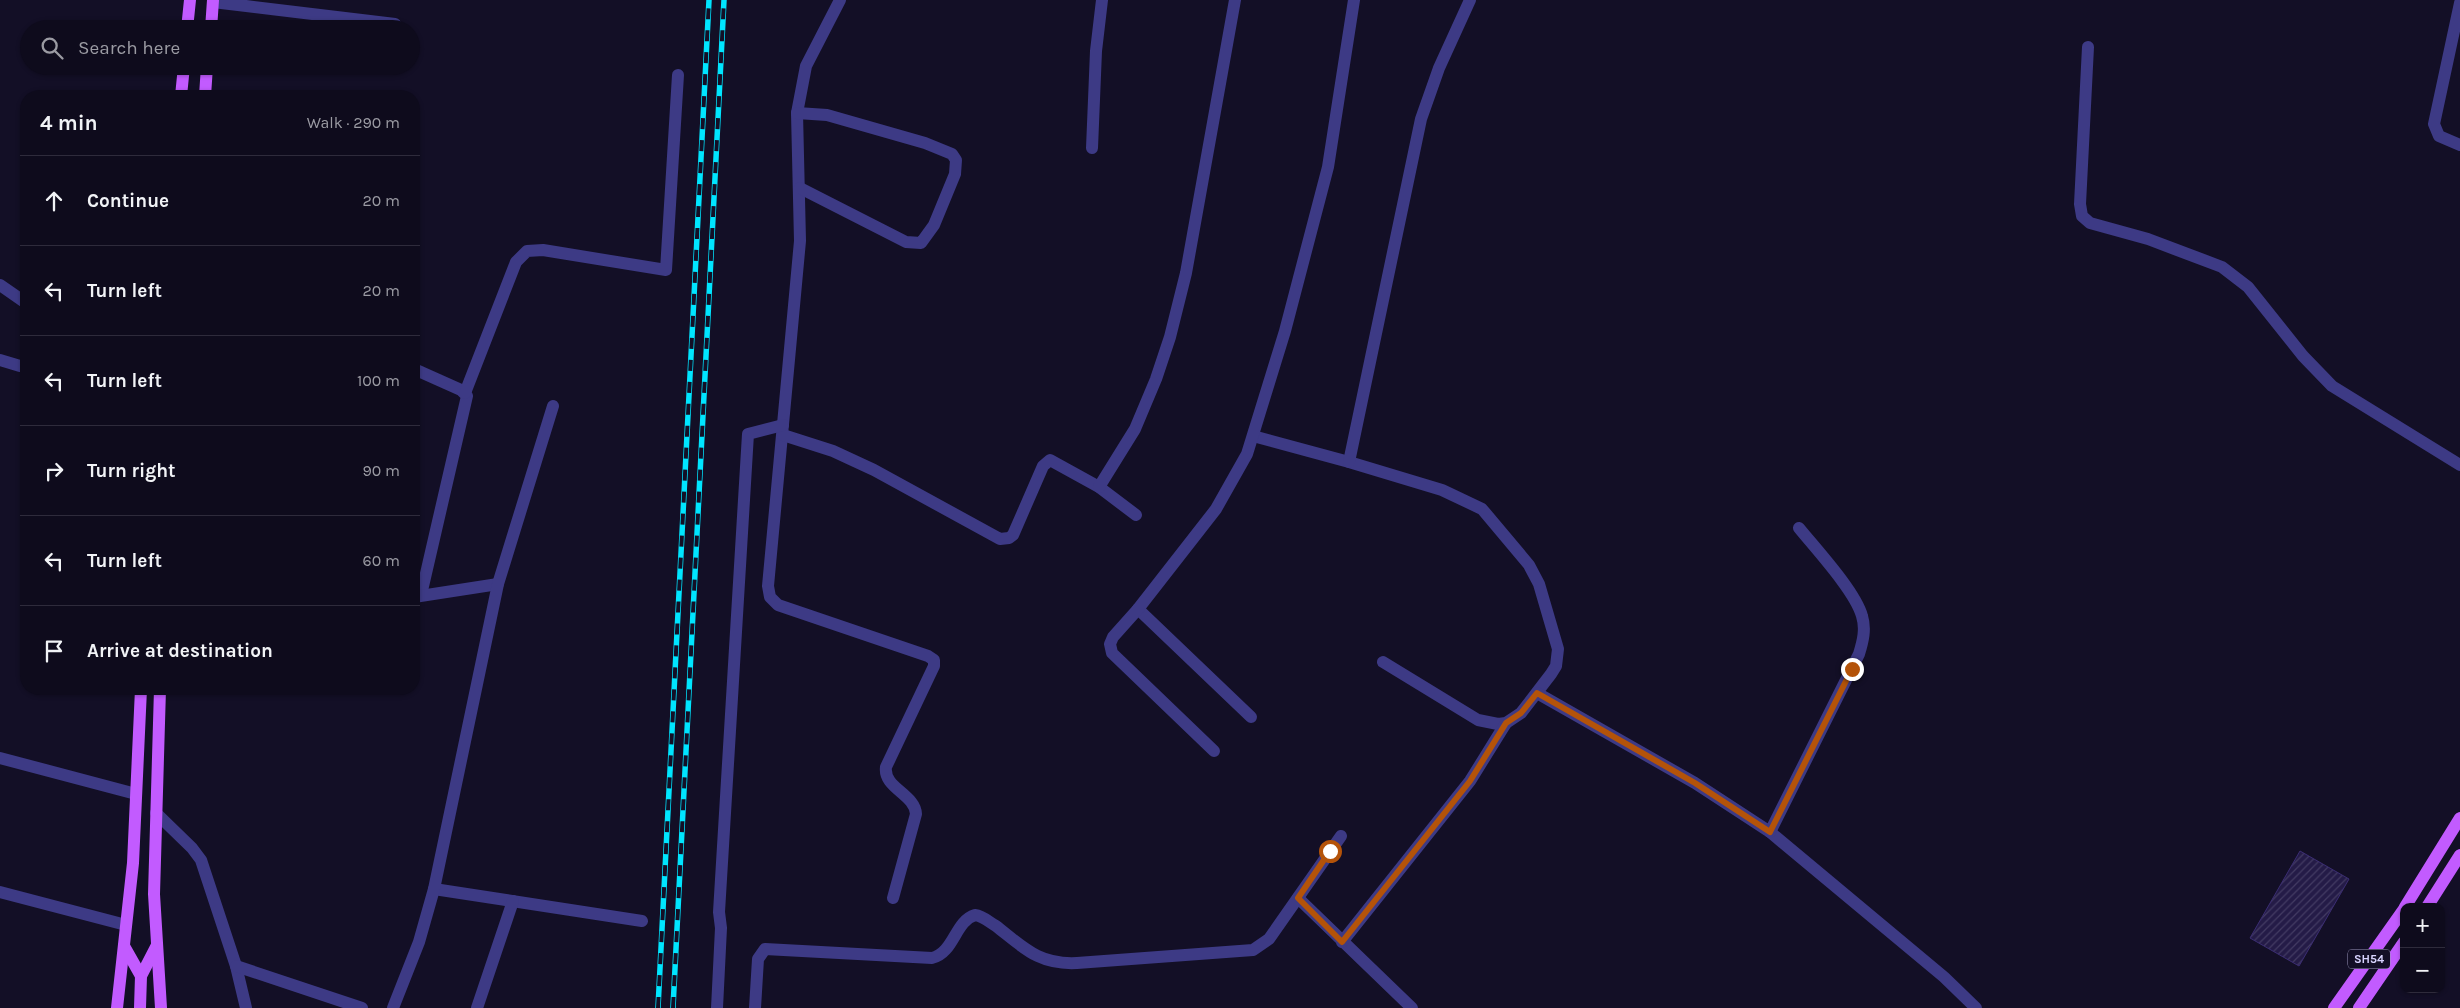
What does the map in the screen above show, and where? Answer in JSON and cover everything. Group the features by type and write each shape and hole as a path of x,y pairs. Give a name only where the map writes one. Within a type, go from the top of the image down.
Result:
{"main road":[{"path":"188,20 190,0"},
{"path":"212,20 213,1"},
{"path":"182,90 183,75"},
{"path":"205,90 206,75"},
{"path":"117,1008 133,863 141,695"},
{"path":"160,695 154,894 161,1008"},
{"name":"SH54","path":"2407,903 2460,818"},
{"path":"2430,903 2460,855"},
{"name":"SH54","path":"2334,1008 2400,914"},
{"path":"140,1008 141,976 157,944"},
{"path":"124,946 141,976"},
{"name":"SH54","path":"2359,1008 2400,948"}],"street":[{"path":"840,0 806,66 797,113 800,241 768,586 770,597 778,604 928,656 935,663 914,712 886,768 890,781 912,801 916,814 893,898"},
{"path":"1092,148 1096,52 1102,0"},
{"path":"1099,487 1134,429 1156,379 1170,337 1195,227 1235,0"},
{"path":"1214,752 1112,653 1110,641 1138,609 1216,509 1247,454 1285,331 1328,167 1354,0"},
{"path":"1349,462 1421,119 1433,83 1470,0"},
{"path":"213,1 363,20"},
{"path":"2460,3 2434,124 2439,136 2460,145"},
{"path":"2088,47 2080,204 2082,216 2090,222 2148,239 2222,267 2248,287 2303,356 2332,386 2460,465"},
{"path":"420,584 466,406 467,396 465,393 516,262 527,251 543,250 666,270 678,75"},
{"path":"797,113 827,116 925,143 952,154 956,166 934,225 926,240 918,244 906,242 800,188"},
{"path":"0,285 20,299"},
{"path":"0,360 20,366"},
{"path":"420,372 465,393"},
{"path":"393,1008 419,942 434,889 498,584 553,406"},
{"path":"717,1008 721,928 719,912 748,434 783,430 874,470 1000,539 1009,538 1013,534 1043,466 1047,461 1055,461 1099,487 1136,515"},
{"path":"1253,436 1349,462 1463,498 1482,509 1495,522 1529,565 1539,584 1558,650 1556,666 1537,693 1521,713 1506,723 1470,781 1342,942"},
{"path":"1770,832 1856,662 1863,639 1862,615 1856,600 1799,528"},
{"path":"420,596 498,584"},
{"path":"1138,609 1251,717"},
{"path":"1383,662 1478,720 1489,723 1506,723"},
{"path":"1537,693 1695,783 1770,832 1944,977 1976,1008"},
{"path":"0,758 136,794"},
{"path":"156,813 186,841 201,860 236,966 246,1008"},
{"path":"755,1008 758,959 765,949 932,958 943,953 966,921 975,915 985,918 1032,954 1052,962 1244,951 1259,948 1269,939 1341,836"},
{"path":"434,889 642,921"},
{"path":"0,892 126,925"},
{"path":"1298,898 1412,1008"},
{"path":"477,1008 513,901"},
{"path":"236,966 362,1008"}],"building":[{"path":"2300,851 2349,879 2299,966 2250,938"}],"railway":[{"path":"658,1008 709,0"},
{"path":"673,1008 724,0"}],"route":[{"path":"1330,851 1298,898 1342,942 1470,781 1506,723 1521,713 1537,693 1695,783 1770,832 1852,669"}]}
